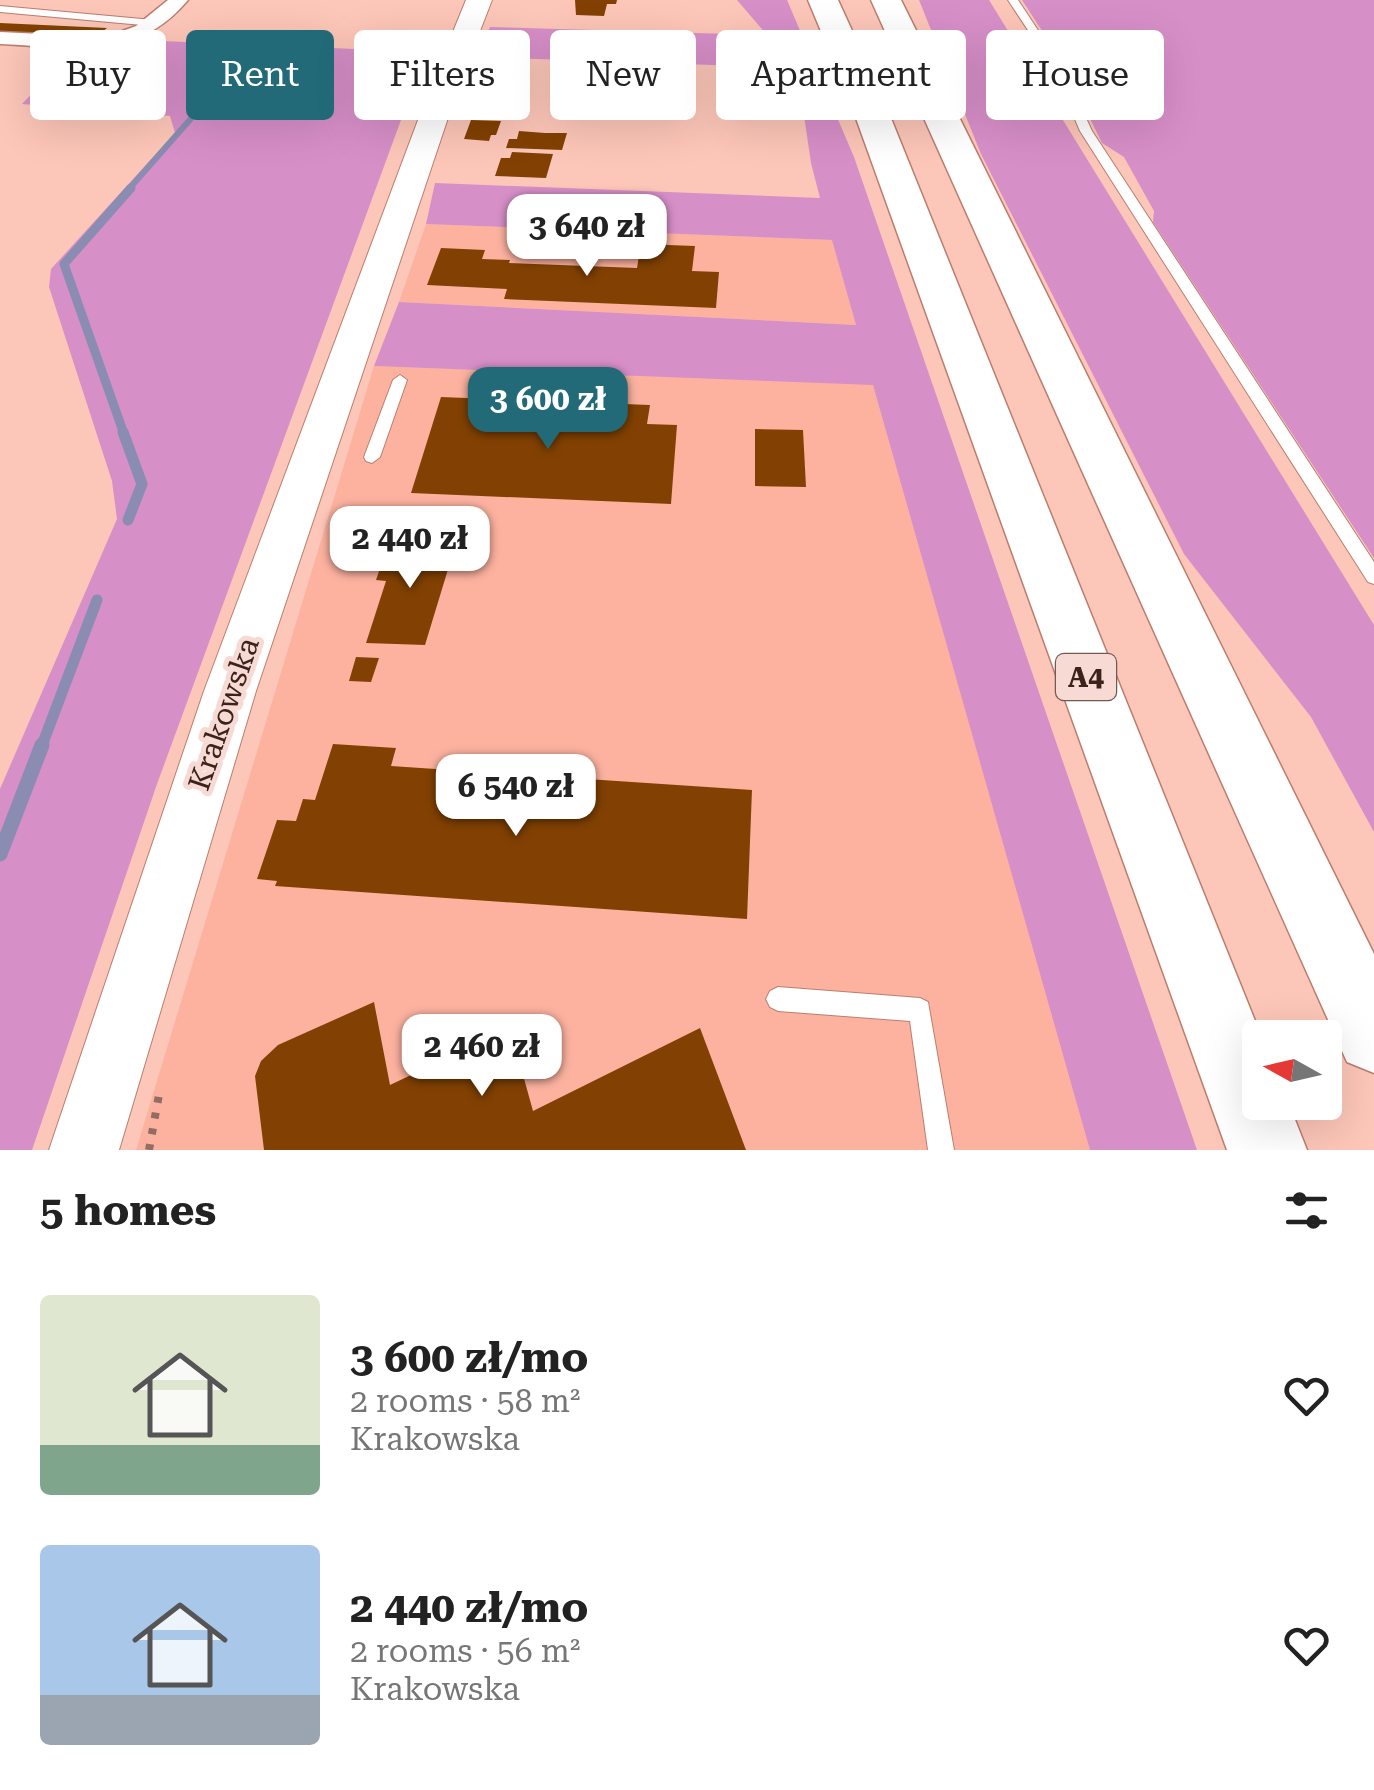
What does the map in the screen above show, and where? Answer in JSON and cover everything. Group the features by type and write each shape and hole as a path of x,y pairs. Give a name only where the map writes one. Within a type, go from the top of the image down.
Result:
{"highway":[{"name":"A4","path":"823,0 865,96 1267,1150"},
{"path":"886,0 1374,1036"}],"street":[{"path":"0,38 108,43 126,39 152,24 179,0"},
{"name":"Krakowska","path":"84,1150 230,691 479,0"}],"lane":[{"path":"1012,0 1058,68 1086,131 1374,577"},
{"path":"0,9 152,24"},
{"path":"372,457 400,380"},
{"path":"778,999 920,1010 941,1150"}],"shaded area":[{"path":"737,0 787,0 800,30 763,30"},
{"path":"919,0 989,0 1007,30 986,30 986,120 1063,120 1374,625 1374,832 1311,717 1184,554 981,154 966,117 966,30 931,30"},
{"path":"1022,0 1374,0 1374,558 1153,222 1154,211 1124,157 1102,143 1091,120 1164,120 1164,30 1042,30"},
{"path":"490,27 594,30 550,30 550,60 530,59 530,30 489,30"},
{"path":"696,33 716,34 716,65 696,65"},
{"path":"166,41 186,42 186,120 334,120 334,48 354,49 354,120 401,120 157,784 32,1150 0,1150 0,789 117,519 112,481 49,287 51,269 175,133 170,116 166,116"},
{"path":"805,120 838,120 1197,1150 1090,1150 873,385 374,366 399,302 856,325 832,240 426,224 435,183 820,198"},
{"path":"426,224 833,240 856,325 399,302"},
{"path":"374,366 873,384 1091,1150 136,1150"}],"building":[{"path":"575,0 617,0 616,4 607,4 604,16 576,15"},
{"path":"0,23 107,28 30,30 30,33 0,32"},
{"path":"471,120 501,121 489,141 464,139"},
{"path":"519,131 567,133 562,150 506,148 509,139 517,139"},
{"path":"512,152 553,154 546,178 495,176 501,158 510,158"},
{"path":"641,244 695,246 692,271 719,272 716,308 504,299 507,289 427,285 441,248 485,250 482,259 510,260 509,263 637,268"},
{"path":"441,397 650,405 647,424 677,425 671,504 411,493"},
{"path":"755,429 803,430 806,487 755,486"},
{"path":"389,542 456,543 425,645 366,643 386,581 376,580"},
{"path":"356,657 379,658 371,682 349,681"},
{"path":"333,744 396,748 391,766 752,790 747,919 275,886 277,881 257,879 277,820 296,821 303,799 315,800"},
{"path":"374,1002 390,1085 510,1028 533,1111 700,1028 746,1150 264,1150 255,1076 261,1061 278,1045"}],"waterway":[{"path":"128,190 190,120"},
{"path":"124,434 64,264 131,188"},
{"path":"123,432 142,484 128,520"},
{"path":"41,748 97,600"},
{"path":"0,854 42,745"}]}
